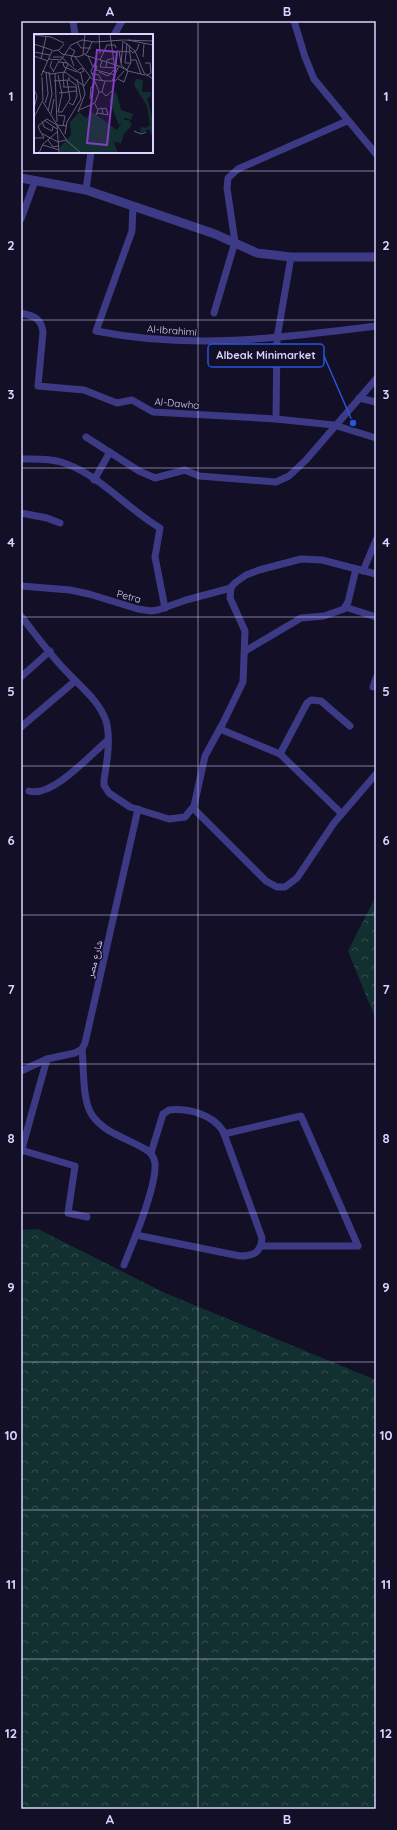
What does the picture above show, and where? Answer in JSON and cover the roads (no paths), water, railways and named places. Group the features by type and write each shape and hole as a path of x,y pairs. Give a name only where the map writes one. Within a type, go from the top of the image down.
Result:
{"street":[{"path":"73,21 75,34"},
{"path":"115,34 122,21"},
{"path":"294,21 305,57 314,79 347,121 376,154"},
{"path":"214,313 235,242 227,188 228,178 232,173 347,121"},
{"path":"86,190 91,153"},
{"path":"21,178 86,190 235,242 257,253 291,257 376,257"},
{"path":"21,219 36,181"},
{"name":"Al-Ibrahimi","path":"133,206 132,231 96,331 126,337 204,342 277,338 376,326"},
{"path":"276,419 277,338 291,257"},
{"name":"Al-Dawha","path":"21,313 38,318 42,323 43,332 38,386 84,390 117,403 132,400 153,412 276,419 334,425 376,438"},
{"path":"86,437 139,471 155,478 185,470 199,476 276,482 289,476 306,460 334,425 376,379"},
{"path":"359,398 376,402"},
{"path":"94,480 110,452"},
{"path":"21,459 59,461 71,465 160,528 155,557 165,608"},
{"path":"21,513 60,522"},
{"path":"245,651 301,618 324,616 339,612 345,607 360,570 376,540"},
{"path":"21,616 99,706 106,722 108,740 104,780 106,789 109,793 130,807 169,819 178,819 185,817 193,808 205,756 243,682 245,631 230,598 231,588 236,582 246,575 301,559 322,560 376,574"},
{"name":"Petra","path":"21,586 70,590 89,594 138,609 151,611 231,588"},
{"path":"345,607 376,618"},
{"path":"21,677 50,651"},
{"path":"372,687 376,678"},
{"path":"21,727 75,680"},
{"path":"280,754 307,703 311,700 321,701 350,726"},
{"path":"220,729 280,754 341,814"},
{"path":"29,791 36,793 55,786 108,740"},
{"path":"193,808 266,881 281,888 288,886 297,878 341,814 376,774"},
{"name":"شارع مصر","path":"138,809 82,1049 84,1095 91,1114 105,1129 151,1153"},
{"path":"21,1071 47,1059 75,1053 82,1049"},
{"path":"47,1059 21,1151 75,1166 68,1213 88,1217"},
{"path":"124,1265 136,1235 154,1178 155,1164 151,1153 163,1114 169,1110 190,1111 210,1118 217,1123 224,1134 262,1238 262,1246 258,1252 251,1256 240,1256 136,1235"},
{"path":"224,1134 301,1116 358,1246 262,1246"}],"place":[{"name":"Albeak Minimarket","path":"353,423"}]}
